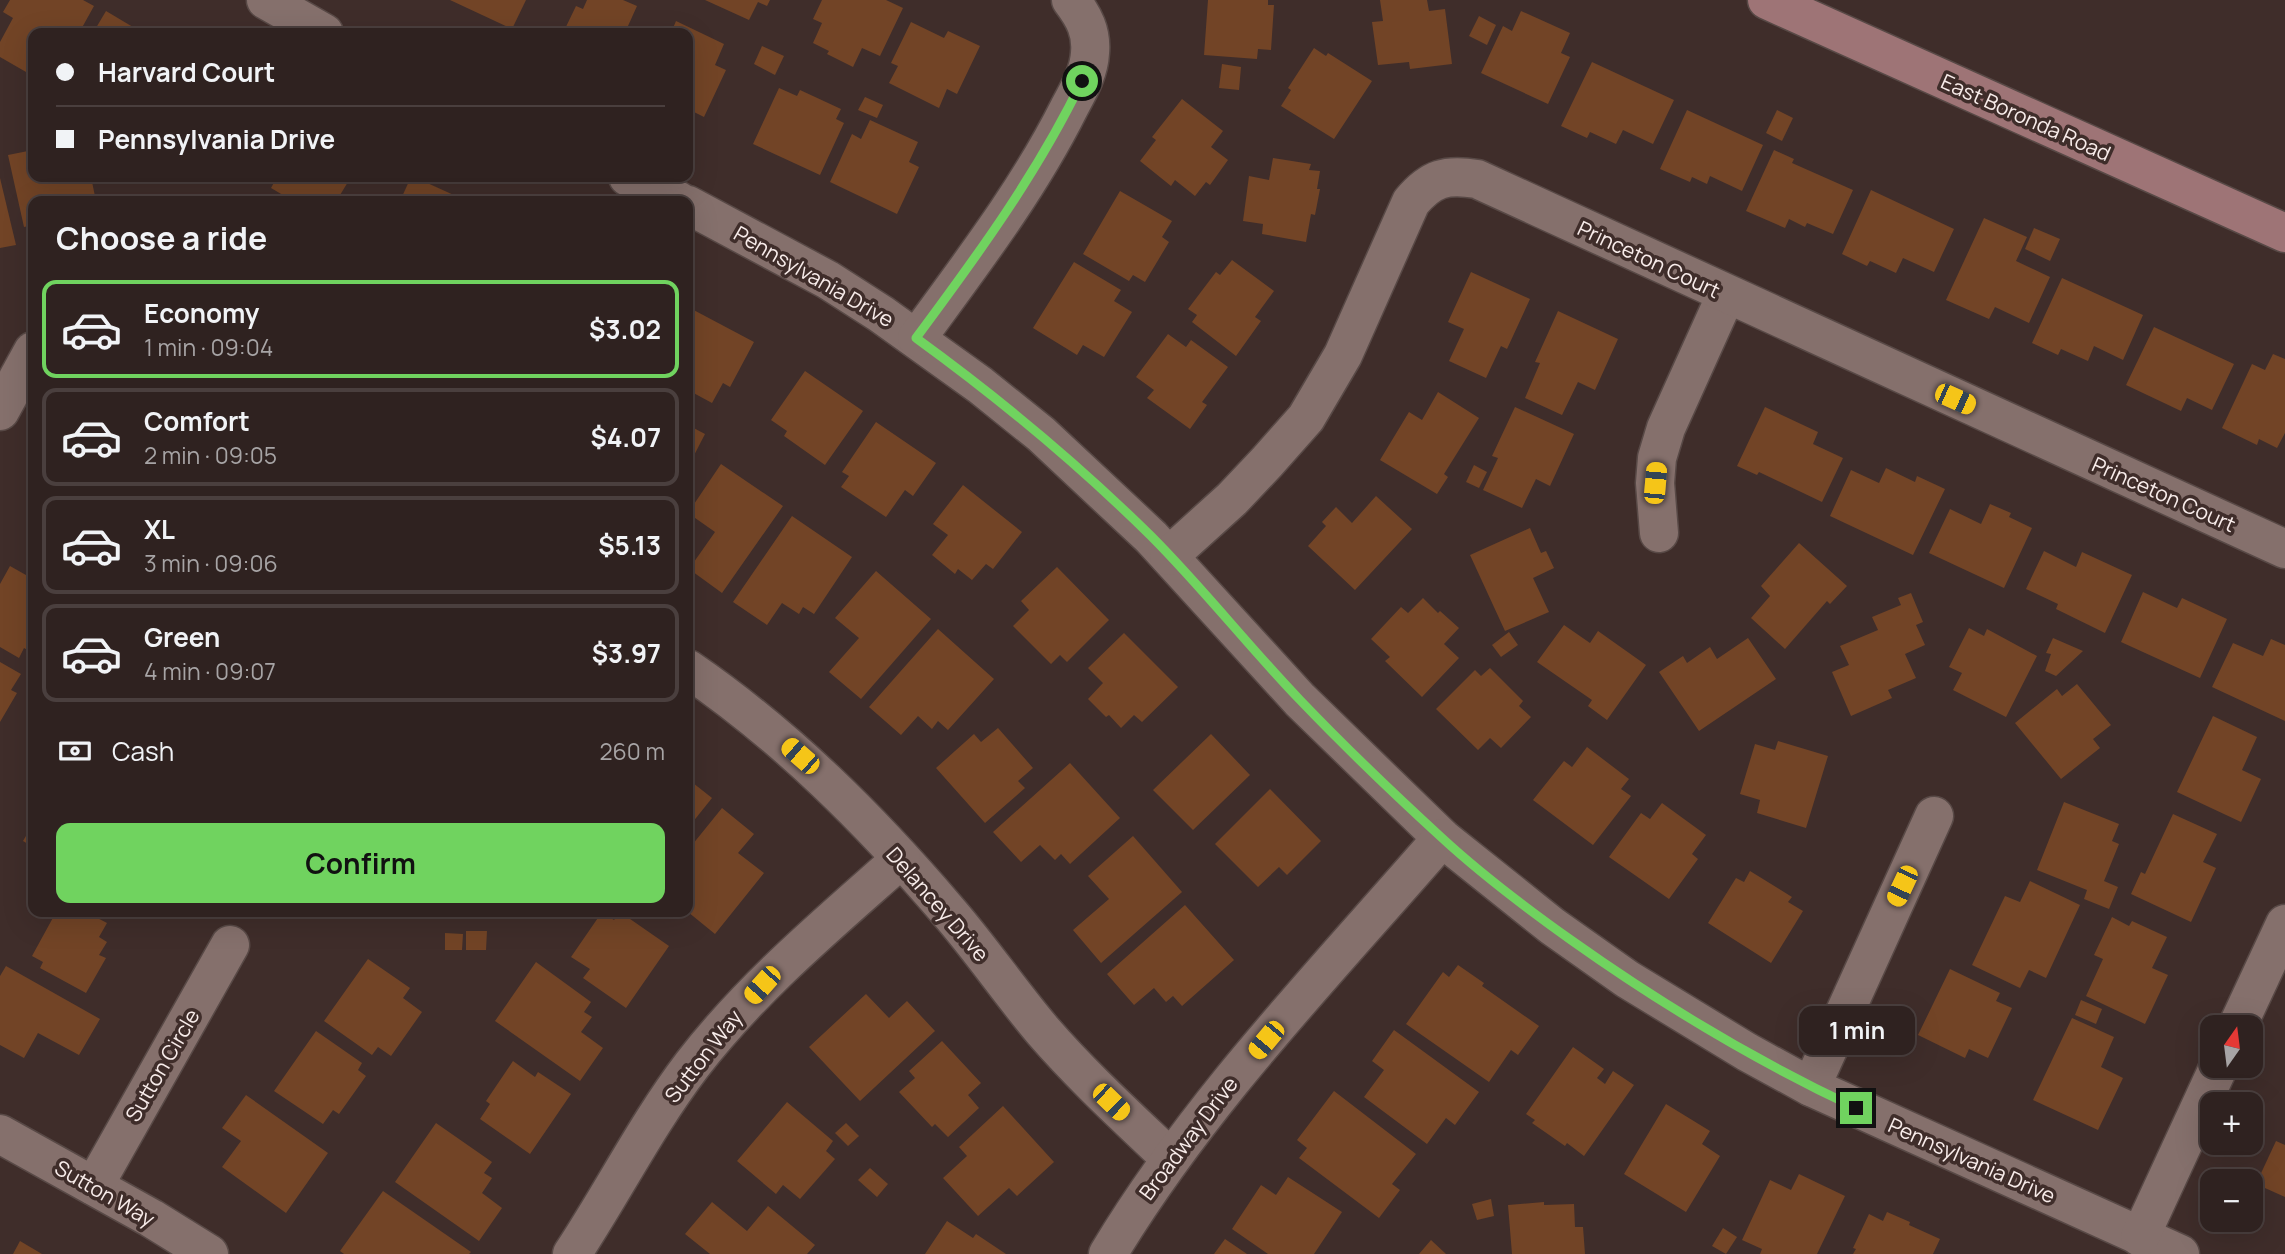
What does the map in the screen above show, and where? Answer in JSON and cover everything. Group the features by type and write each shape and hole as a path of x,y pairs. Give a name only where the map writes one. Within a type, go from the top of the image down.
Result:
{"main road":[{"name":"East Boronda Road","path":"1767,0 2285,233"}],"street":[{"path":"266,0 315,28"},
{"path":"916,338 988,240 1034,171 1082,81 1090,56 1090,43 1084,19 1071,0"},
{"name":"Princeton Court","path":"1169,556 1241,489 1306,418 1343,355 1411,202 1421,189 1432,182 1461,176 1477,179 2285,549"},
{"path":"639,182 668,196"},
{"name":"Pennsylvania Drive","path":"693,208 828,280 916,338 1041,434 1101,488 1169,556 1300,700 1442,838 1514,897 1627,979 1723,1039 1811,1087 2180,1254"},
{"path":"1659,533 1655,483 1657,458 1666,428 1726,295"},
{"path":"0,411 28,360"},
{"name":"Delancey Drive","path":"693,673 761,723 854,808 948,911 1043,1031 1092,1083 1170,1158"},
{"path":"1811,1087 1934,816"},
{"name":"Broadway Drive","path":"1108,1254 1149,1187 1232,1080 1442,838"},
{"name":"Sutton Way","path":"572,1254 663,1107 691,1066 720,1031 762,985 808,941 901,859"},
{"path":"2243,1015 2285,924"},
{"name":"Sutton Circle","path":"94,1186 230,945"},
{"path":"2140,1237 2213,1078"},
{"name":"Sutton Way","path":"0,1134 209,1254"}],"building":[{"path":"10,0 83,0 94,6 82,28 28,28 28,73 0,57 0,42 13,18 3,12"},
{"path":"450,0 526,0 512,28"},
{"path":"587,0 623,0 637,6 628,26 632,28 565,28 576,6 583,9"},
{"path":"705,0 770,0 767,6 758,2 749,20"},
{"path":"822,0 886,0 903,8 880,56 862,48 853,67 827,54 829,51 813,43 822,23 813,19"},
{"path":"1208,0 1268,0 1268,5 1274,5 1271,50 1258,49 1257,59 1204,55"},
{"path":"1380,0 1427,0 1429,11 1445,9 1452,64 1410,69 1409,62 1378,65 1372,22 1383,21"},
{"path":"106,11 135,28 96,28"},
{"path":"1521,11 1570,33 1561,53 1570,57 1548,104 1481,73 1503,26 1512,31"},
{"path":"1479,16 1496,25 1487,45 1469,36"},
{"path":"676,21 691,28 673,28"},
{"path":"911,22 944,38 948,31 980,46 957,94 947,89 939,108 889,83 898,66 891,63"},
{"path":"693,29 724,44 715,65 726,70 704,117 693,112"},
{"path":"762,46 784,56 775,75 754,64"},
{"path":"1314,48 1326,56 1328,53 1372,81 1334,139 1281,106 1291,90 1288,88"},
{"path":"1592,62 1674,100 1653,144 1623,130 1616,144 1590,132 1587,138 1561,126"},
{"path":"1222,64 1241,67 1239,90 1219,88"},
{"path":"779,88 797,96 800,90 841,109 836,119 844,123 820,175 753,144"},
{"path":"865,97 883,105 877,118 858,110"},
{"path":"1182,99 1223,131 1211,147 1228,160 1210,185 1206,182 1195,196 1175,180 1171,186 1140,161 1156,140 1152,137"},
{"path":"1687,110 1763,145 1742,191 1710,176 1707,184 1692,177 1690,182 1660,169"},
{"path":"1777,110 1793,118 1782,141 1766,133"},
{"path":"870,120 918,142 909,162 919,167 897,214 830,182 852,134 861,139"},
{"path":"1774,150 1794,159 1792,163 1853,190 1833,234 1807,223 1805,227 1789,219 1785,228 1746,211"},
{"path":"28,151 28,182 92,182 95,196 28,196 28,226 24,227 8,155"},
{"path":"1273,158 1311,164 1309,170 1320,171 1315,215 1311,214 1306,242 1262,234 1263,224 1243,221 1249,176 1269,180"},
{"path":"0,178 16,245 0,248"},
{"path":"274,182 348,182 339,196 285,196 271,188"},
{"path":"409,182 425,182 456,196 402,196"},
{"path":"1871,190 1954,229 1934,272 1903,258 1896,273 1870,261 1867,266 1842,254"},
{"path":"1120,191 1172,221 1162,237 1169,242 1145,282 1133,275 1129,281 1083,254"},
{"path":"1984,218 2027,237 2016,261 2050,277 2029,323 1995,307 1989,319 1946,300"},
{"path":"2034,228 2060,239 2050,261 2025,249"},
{"path":"1232,260 1274,291 1255,317 1261,321 1236,356 1192,322 1197,315 1188,309 1216,272 1220,275"},
{"path":"1074,262 1121,290 1114,301 1132,312 1104,357 1083,345 1077,355 1033,328"},
{"path":"1471,272 1530,299 1507,349 1501,346 1486,378 1449,361 1464,329 1448,322"},
{"path":"2062,278 2143,315 2123,360 2094,346 2088,361 2061,349 2058,355 2032,343"},
{"path":"693,310 754,342 730,387 723,383 712,403 693,393"},
{"path":"1558,311 1618,339 1595,390 1578,382 1562,415 1525,398 1540,363 1535,362"},
{"path":"2154,327 2234,364 2212,410 2187,398 2181,411 2126,385"},
{"path":"1168,334 1186,347 1191,340 1228,367 1202,402 1207,405 1190,429 1147,398 1154,390 1136,377"},
{"path":"2273,354 2285,359 2285,433 2277,448 2259,439 2257,445 2222,428 2252,364 2265,370"},
{"path":"805,371 863,411 825,465 784,436 787,431 771,420"},
{"path":"1438,392 1479,418 1444,474 1448,477 1437,494 1380,460 1409,412 1422,420"},
{"path":"1515,407 1574,434 1550,486 1536,479 1522,508 1483,490 1498,458 1492,456"},
{"path":"1765,407 1818,432 1813,444 1843,458 1822,502 1759,472 1757,475 1737,466"},
{"path":"876,422 936,463 913,496 905,490 886,517 841,487 849,476 842,472"},
{"path":"693,428 705,434 693,457"},
{"path":"721,464 783,506 722,593 693,572 693,563 715,532 693,517 693,506"},
{"path":"1474,465 1487,472 1479,488 1466,482"},
{"path":"1886,468 1915,482 1917,476 1945,489 1913,555 1830,516 1851,470 1879,483"},
{"path":"963,485 1022,532 993,569 986,564 972,580 958,569 955,574 932,555 948,535 933,524"},
{"path":"1376,496 1412,529 1355,590 1308,546 1326,526 1322,522 1336,507 1352,523"},
{"path":"1990,504 2011,513 2009,517 2032,528 2004,588 1929,553 1950,509 1981,524"},
{"path":"792,516 852,557 814,614 803,607 799,614 782,603 767,625 733,602"},
{"path":"1530,528 1541,553 1546,551 1554,568 1533,578 1549,612 1505,631 1470,555"},
{"path":"1799,543 1847,586 1830,604 1827,601 1785,649 1751,618 1770,596 1761,586"},
{"path":"2044,551 2076,567 2082,552 2132,575 2105,633 2056,609 2058,604 2026,589"},
{"path":"10,566 28,576 28,650 24,648 19,658 0,647 0,584"},
{"path":"1057,567 1109,620 1067,662 1060,655 1051,664 1013,626 1029,610 1021,601"},
{"path":"876,571 931,619 861,699 829,672 859,638 835,618"},
{"path":"2143,592 2177,608 2182,598 2227,619 2200,678 2121,642"},
{"path":"1911,593 1923,622 1916,625 1925,645 1905,654 1916,678 1888,690 1892,698 1851,716 1832,672 1849,665 1840,646 1878,630 1872,617 1901,605 1898,598"},
{"path":"1423,598 1459,628 1444,644 1459,658 1422,697 1385,661 1390,657 1371,639 1401,607 1408,613"},
{"path":"1564,625 1590,643 1598,631 1646,665 1607,720 1588,706 1592,700 1537,662"},
{"path":"1969,628 1984,636 1987,629 2037,656 2006,717 1953,690 1962,673 1949,667"},
{"path":"938,629 994,679 948,730 938,721 932,729 918,716 901,735 869,707"},
{"path":"1509,632 1518,645 1501,657 1492,645"},
{"path":"1124,633 1178,687 1142,722 1134,715 1121,728 1088,699 1103,683 1088,668"},
{"path":"1748,638 1776,679 1699,731 1659,672 1683,656 1687,663 1710,647 1717,659"},
{"path":"2053,638 2083,651 2056,676 2045,671 2051,654 2046,653"},
{"path":"2271,639 2285,645 2285,721 2212,687 2233,643 2263,656"},
{"path":"0,662 21,674 11,690 17,693 0,722"},
{"path":"1490,668 1523,701 1519,706 1531,717 1501,748 1490,738 1478,750 1436,709 1475,670 1481,676"},
{"path":"2077,684 2111,725 2093,739 2100,748 2061,779 2015,723 2057,689 2062,696"},
{"path":"2213,716 2257,737 2242,770 2261,779 2241,822 2177,792"},
{"path":"998,728 1033,768 1018,781 1025,788 985,823 936,768 974,734 981,742"},
{"path":"1211,734 1250,775 1193,830 1153,790"},
{"path":"1778,741 1828,756 1806,828 1757,813 1760,800 1740,794 1755,744 1775,750"},
{"path":"1587,747 1629,779 1621,789 1631,796 1593,845 1533,800 1564,761 1572,767"},
{"path":"1070,763 1120,818 1070,864 1061,854 1055,860 1040,845 1021,862 993,832"},
{"path":"693,783 712,798 693,822"},
{"path":"1270,789 1321,841 1287,875 1279,867 1258,887 1215,844"},
{"path":"2064,802 2119,824 2112,841 2119,844 2104,881 2118,887 2109,909 2084,899 2087,890 2037,870"},
{"path":"1662,803 1706,835 1692,854 1698,859 1669,899 1609,857 1641,813 1650,819"},
{"path":"722,808 754,834 738,853 764,873 715,934 693,916 693,844"},
{"path":"2173,814 2217,834 2203,862 2216,868 2191,922 2131,894 2141,872 2145,874"},
{"path":"1133,836 1182,892 1101,963 1073,930 1109,899 1088,876"},
{"path":"1750,871 1792,897 1788,902 1803,911 1771,963 1708,923 1736,878 1744,882"},
{"path":"2030,881 2080,905 2046,978 2029,970 2020,988 1972,965 2005,896 2020,902"},
{"path":"1185,905 1234,960 1182,1006 1173,996 1166,1002 1154,988 1134,1005 1107,974"},
{"path":"53,917 96,917 107,923 99,937 107,942 99,955 106,958 86,993 40,968 43,962 32,956"},
{"path":"599,917 614,920 616,917 627,917 669,946 626,1008 583,978 590,969 571,957"},
{"path":"2112,917 2129,926 2132,921 2167,937 2152,968 2168,975 2145,1024 2086,996 2103,959 2094,955"},
{"path":"466,931 487,931 486,950 466,950"},
{"path":"445,933 463,934 462,950 445,950"},
{"path":"368,959 410,988 403,998 422,1012 391,1056 378,1047 372,1055 324,1021"},
{"path":"536,962 591,1002 584,1012 592,1017 581,1032 603,1048 580,1081 495,1021"},
{"path":"1458,965 1484,983 1482,986 1539,1026 1518,1055 1511,1050 1489,1082 1406,1024 1443,972 1449,977"},
{"path":"6,966 100,1019 79,1055 38,1033 24,1058 0,1045 0,976"},
{"path":"1950,969 2000,993 1996,1001 2012,1008 1988,1058 1969,1049 1965,1058 1918,1035"},
{"path":"866,994 889,1018 907,1001 935,1031 860,1101 809,1047"},
{"path":"2081,1000 2102,1009 2096,1024 2075,1015"},
{"path":"2072,1018 2114,1037 2101,1067 2123,1078 2098,1130 2033,1100"},
{"path":"1394,1030 1479,1092 1455,1125 1446,1118 1427,1144 1364,1097 1384,1070 1372,1061"},
{"path":"316,1031 362,1063 358,1070 366,1076 339,1114 333,1110 323,1124 274,1091"},
{"path":"942,1041 981,1083 968,1095 979,1108 948,1137 935,1124 932,1127 899,1092 915,1078 909,1071"},
{"path":"1573,1047 1604,1069 1597,1078 1605,1084 1613,1071 1634,1085 1584,1156 1532,1123 1535,1120 1526,1114"},
{"path":"513,1061 535,1077 538,1072 571,1094 530,1154 480,1119 490,1104 486,1101"},
{"path":"1334,1091 1416,1154 1392,1184 1400,1190 1379,1218 1299,1158 1307,1148 1297,1140"},
{"path":"246,1095 328,1153 286,1213 222,1167 241,1141 222,1128"},
{"path":"787,1102 833,1141 826,1151 835,1159 800,1199 783,1185 776,1194 737,1161"},
{"path":"1666,1104 1710,1131 1702,1144 1720,1156 1686,1212 1624,1174"},
{"path":"1003,1106 1054,1162 1017,1196 1009,1188 978,1216 943,1178 967,1156 959,1147"},
{"path":"436,1123 492,1162 484,1173 492,1178 482,1193 502,1208 479,1241 395,1182"},
{"path":"846,1123 859,1136 848,1146 835,1133"},
{"path":"2276,1141 2285,1145 2285,1197 2263,1187 2263,1169"},
{"path":"870,1168 888,1184 877,1197 858,1180"},
{"path":"1799,1174 1845,1196 1817,1254 1760,1254 1762,1249 1742,1240 1770,1180 1791,1190"},
{"path":"1288,1177 1342,1212 1314,1254 1268,1254 1232,1229 1261,1185 1276,1195"},
{"path":"383,1191 471,1252 344,1254 340,1251"},
{"path":"1491,1199 1494,1216 1477,1220 1472,1204"},
{"path":"712,1202 747,1231 768,1206 815,1245 807,1254 710,1254 685,1234"},
{"path":"1544,1202 1544,1205 1574,1204 1575,1227 1583,1227 1585,1254 1512,1254 1508,1205"},
{"path":"1887,1212 1940,1239 1933,1254 1853,1254 1856,1249 1853,1248 1869,1214 1883,1221"},
{"path":"947,1221 973,1238 976,1234 1006,1254 925,1254"},
{"path":"1723,1228 1737,1237 1726,1254 1712,1246"},
{"path":"1225,1239 1247,1254 1214,1254"},
{"path":"1431,1240 1446,1254 1419,1254"},
{"path":"20,1241 42,1254 13,1254"}],"route":[{"path":"1082,81 1034,171 988,240 916,338 1041,434 1101,488 1152,537 1300,700 1442,838 1495,882 1627,979 1688,1018 1811,1087 1856,1108"}]}
